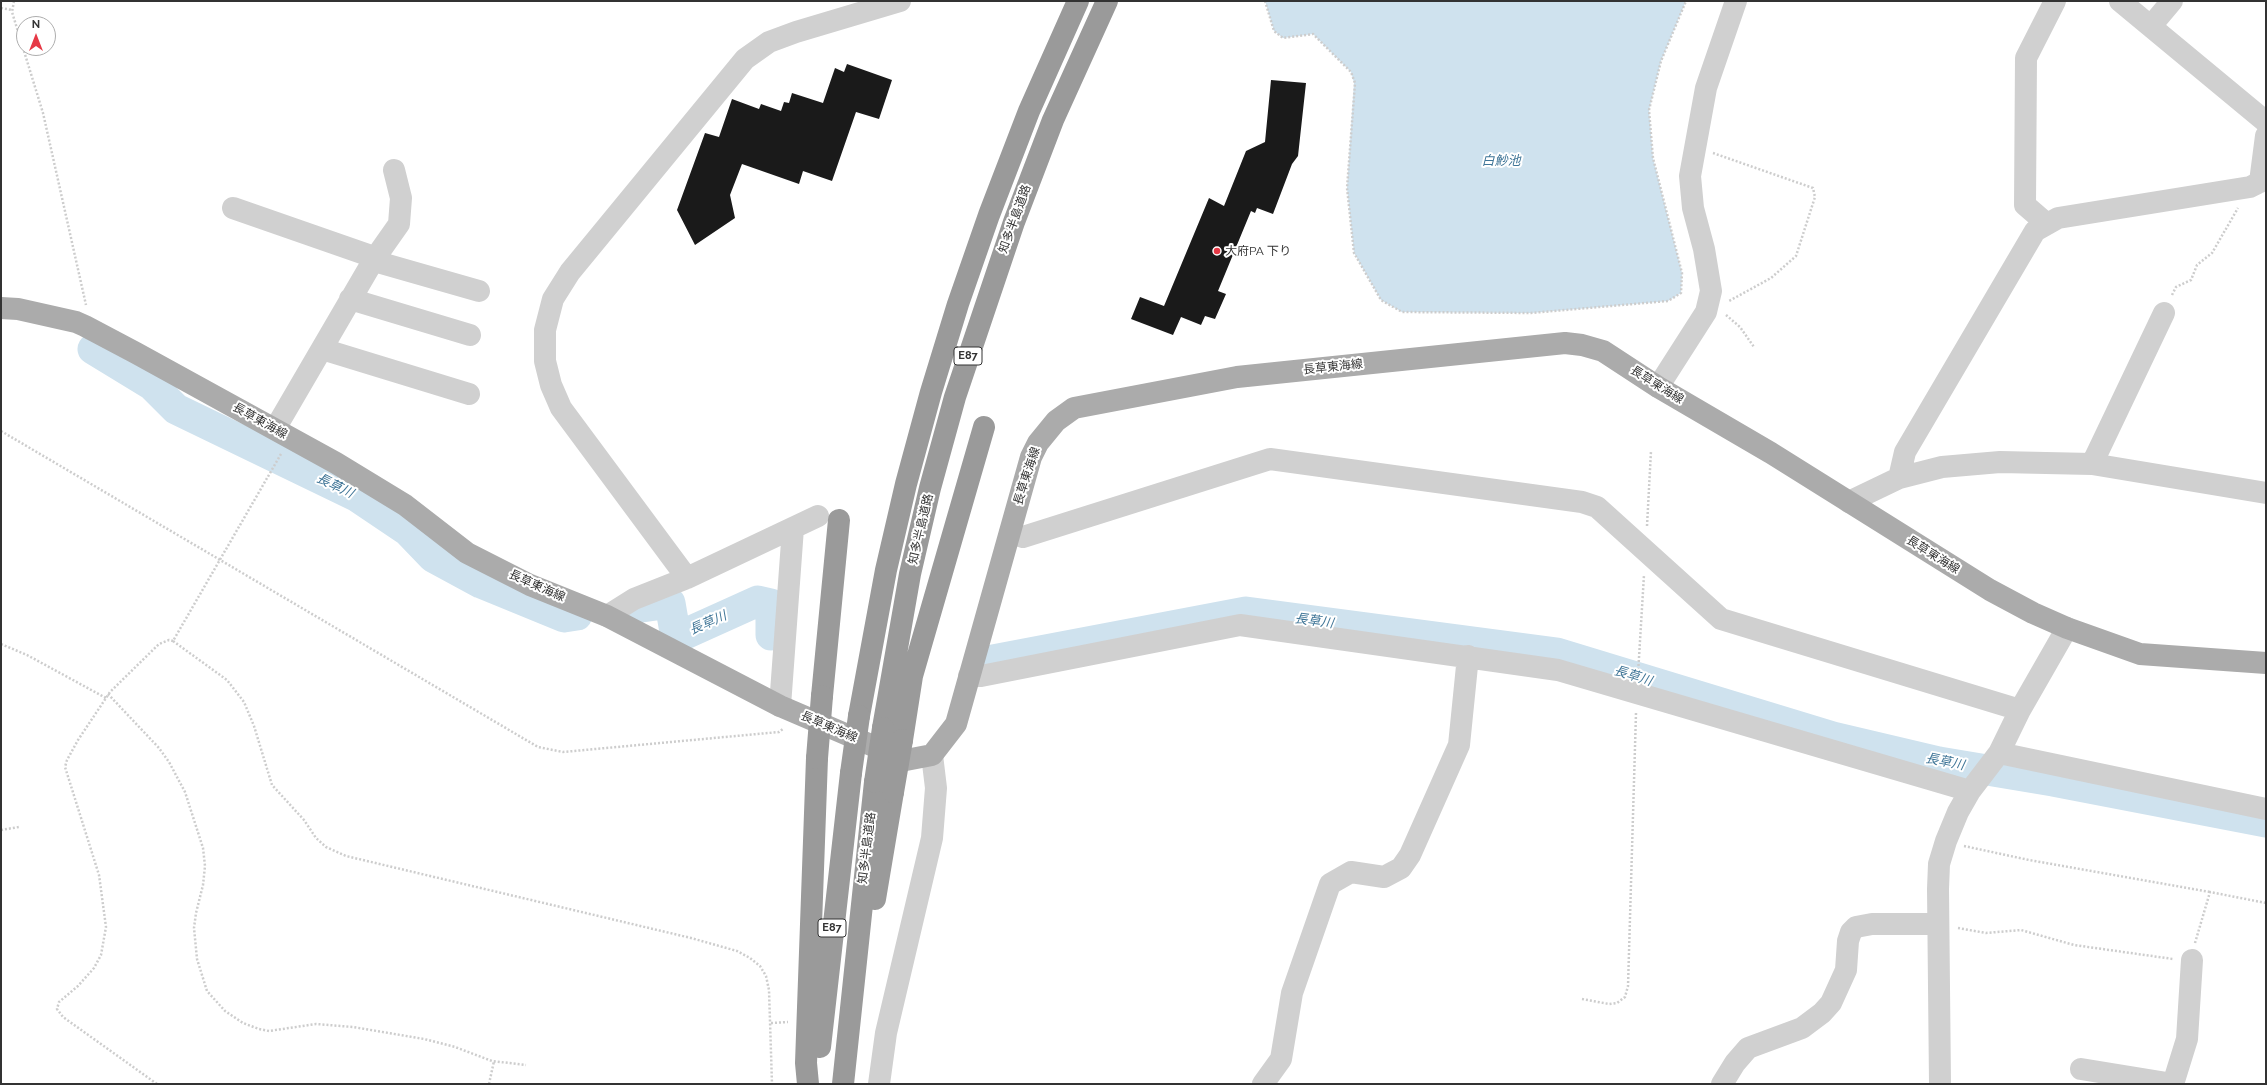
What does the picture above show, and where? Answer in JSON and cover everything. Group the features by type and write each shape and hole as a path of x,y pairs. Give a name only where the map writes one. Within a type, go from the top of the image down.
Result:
{"highway":[{"name":"知多半島道路","path":"817,1084 824,999 859,716 886,570 906,484 931,392 958,304 989,215 1029,111 1078,1"},
{"name":"知多半島道路","path":"884,787 882,728 910,574 930,488 955,397 1014,222 1053,120 1107,1"},
{"path":"844,1084 884,787 902,740 912,676 984,427"},
{"path":"808,1084 807,1021 817,758 822,696 828,518"}],"main road":[{"name":"長草東海線","path":"1,308 76,322 283,433 405,505 467,553 530,585 607,616 780,706 906,760 932,755 956,724 1031,457 1038,443 1056,421 1074,408 1237,377 1565,343 1582,345 1603,351 1658,387 1849,502 1990,590 2066,628 2140,654 2266,663"}],"street":[{"path":"687,578 561,408 551,385 545,361 545,330 553,300 570,272 745,59 769,42 796,32 900,1"},
{"path":"1658,387 1706,312 1713,306 1704,249 1693,208 1690,176 1706,88 1736,1"},
{"path":"2047,224 2025,205 2024,154 2026,58 2055,1"},
{"path":"2120,1 2266,122"},
{"path":"2151,26 2172,1"},
{"path":"1899,478 1905,452 2035,231 2058,218 2259,185 2266,136"},
{"path":"283,433 322,349 374,259 399,224 401,198 394,170"},
{"path":"233,208 374,259 380,263 479,291"},
{"path":"350,299 470,335"},
{"path":"2092,464 2164,313"},
{"path":"322,349 469,394"},
{"path":"1010,533 1023,536 1270,459 1582,502 1597,507 1720,619 2020,710"},
{"path":"1849,502 1899,478 1942,467 2000,462 2092,464 2266,493"},
{"path":"607,616 634,599 687,578 793,528 828,518"},
{"path":"780,706 793,528"},
{"path":"969,676 981,676 1240,625 1468,656 1558,670 1970,791"},
{"path":"1940,1084 1938,924 1940,864 1946,841 1970,791 1999,753 2020,710 2066,628"},
{"path":"1263,1084 1280,1059 1292,993 1330,884 1351,872 1384,877 1402,868 1410,855 1459,745 1468,656"},
{"path":"1999,753 2266,810"},
{"path":"879,1084 886,1033 932,838 936,788 932,755"},
{"path":"1722,1084 1735,1063 1748,1048 1802,1028 1822,1014 1831,1003 1846,970 1848,942 1851,932 1856,927 1872,924 1938,924"},
{"path":"2081,1069 2173,1084 2187,1040 2192,960"}],"path":[{"path":"14,1 13,10 43,113 60,182 86,303 84,326"},
{"path":"1265,1 1274,31 1283,38 1313,34 1351,72 1354,83 1347,188 1354,253 1381,300 1402,312 1531,314 1668,301 1681,293 1682,273 1653,158 1649,110 1661,61 1686,1"},
{"path":"1,8 13,10"},
{"path":"1696,147 1813,188 1815,197 1796,256 1771,278 1713,306 1740,327 1754,347"},
{"path":"2164,313 2176,287 2191,280 2197,265 2212,253 2259,185"},
{"path":"1,431 538,747 563,752 779,732 804,717"},
{"path":"173,641 221,560 283,433"},
{"path":"1582,999 1609,1004 1617,1003 1625,997 1628,986 1636,693 1646,551 1650,451"},
{"path":"157,1084 63,1017 57,1009 59,1002 78,986 94,968 101,955 106,927 99,875 65,767 67,760 78,740 108,694 154,648 169,640 173,641 235,688 244,702 254,726 272,785 304,820 316,838 326,847 346,856 691,938 737,951 760,966 766,976 771,1023 772,1084"},
{"path":"1,644 27,655 106,698"},
{"path":"108,694 144,731 169,762 185,792 198,828 203,848 205,866 203,885 196,913 194,940 202,978 211,998 237,1019 259,1030 269,1031 316,1024 353,1027 430,1040 456,1047 494,1061 526,1065"},
{"path":"1,830 19,827"},
{"path":"1946,841 2029,860 2266,903"},
{"path":"1938,924 1986,933 2021,930 2074,946 2152,958 2192,960 2210,892"},
{"path":"771,1023 791,1022"},
{"path":"489,1084 494,1061"}],"water":[{"name":"白魦池","path":"1265,1 1686,1 1661,61 1649,110 1653,158 1682,273 1681,293 1668,301 1531,313 1402,312 1381,300 1354,253 1347,188 1354,83 1351,72 1313,34 1283,38 1274,31"}],"building":[{"path":"847,64 892,80 879,119 856,112 832,181 803,171 799,184 742,164 730,195 735,218 695,245 677,210 705,133 719,137 732,99 759,109 761,104 781,111 784,102 789,103 792,93 823,103 835,68 844,72"},
{"path":"1271,80 1306,83 1298,156 1292,164 1273,214 1257,208 1255,213 1251,211 1218,291 1226,294 1215,319 1205,316 1201,325 1181,317 1173,335 1131,319 1140,297 1164,306 1209,198 1224,206 1246,151 1265,142"}],"waterway":[{"name":"長草川","path":"93,349 152,385 176,409 356,496 408,531 433,557 481,583 564,617 577,615"},
{"name":"長草川","path":"642,607 670,603 676,638 758,601 771,604 771,635"},
{"name":"長草川","path":"993,660 1246,612 1557,653 1833,737 1939,762 2053,781 2266,822"}],"place":[{"name":"大府PA 下り","path":"1217,251"}]}
